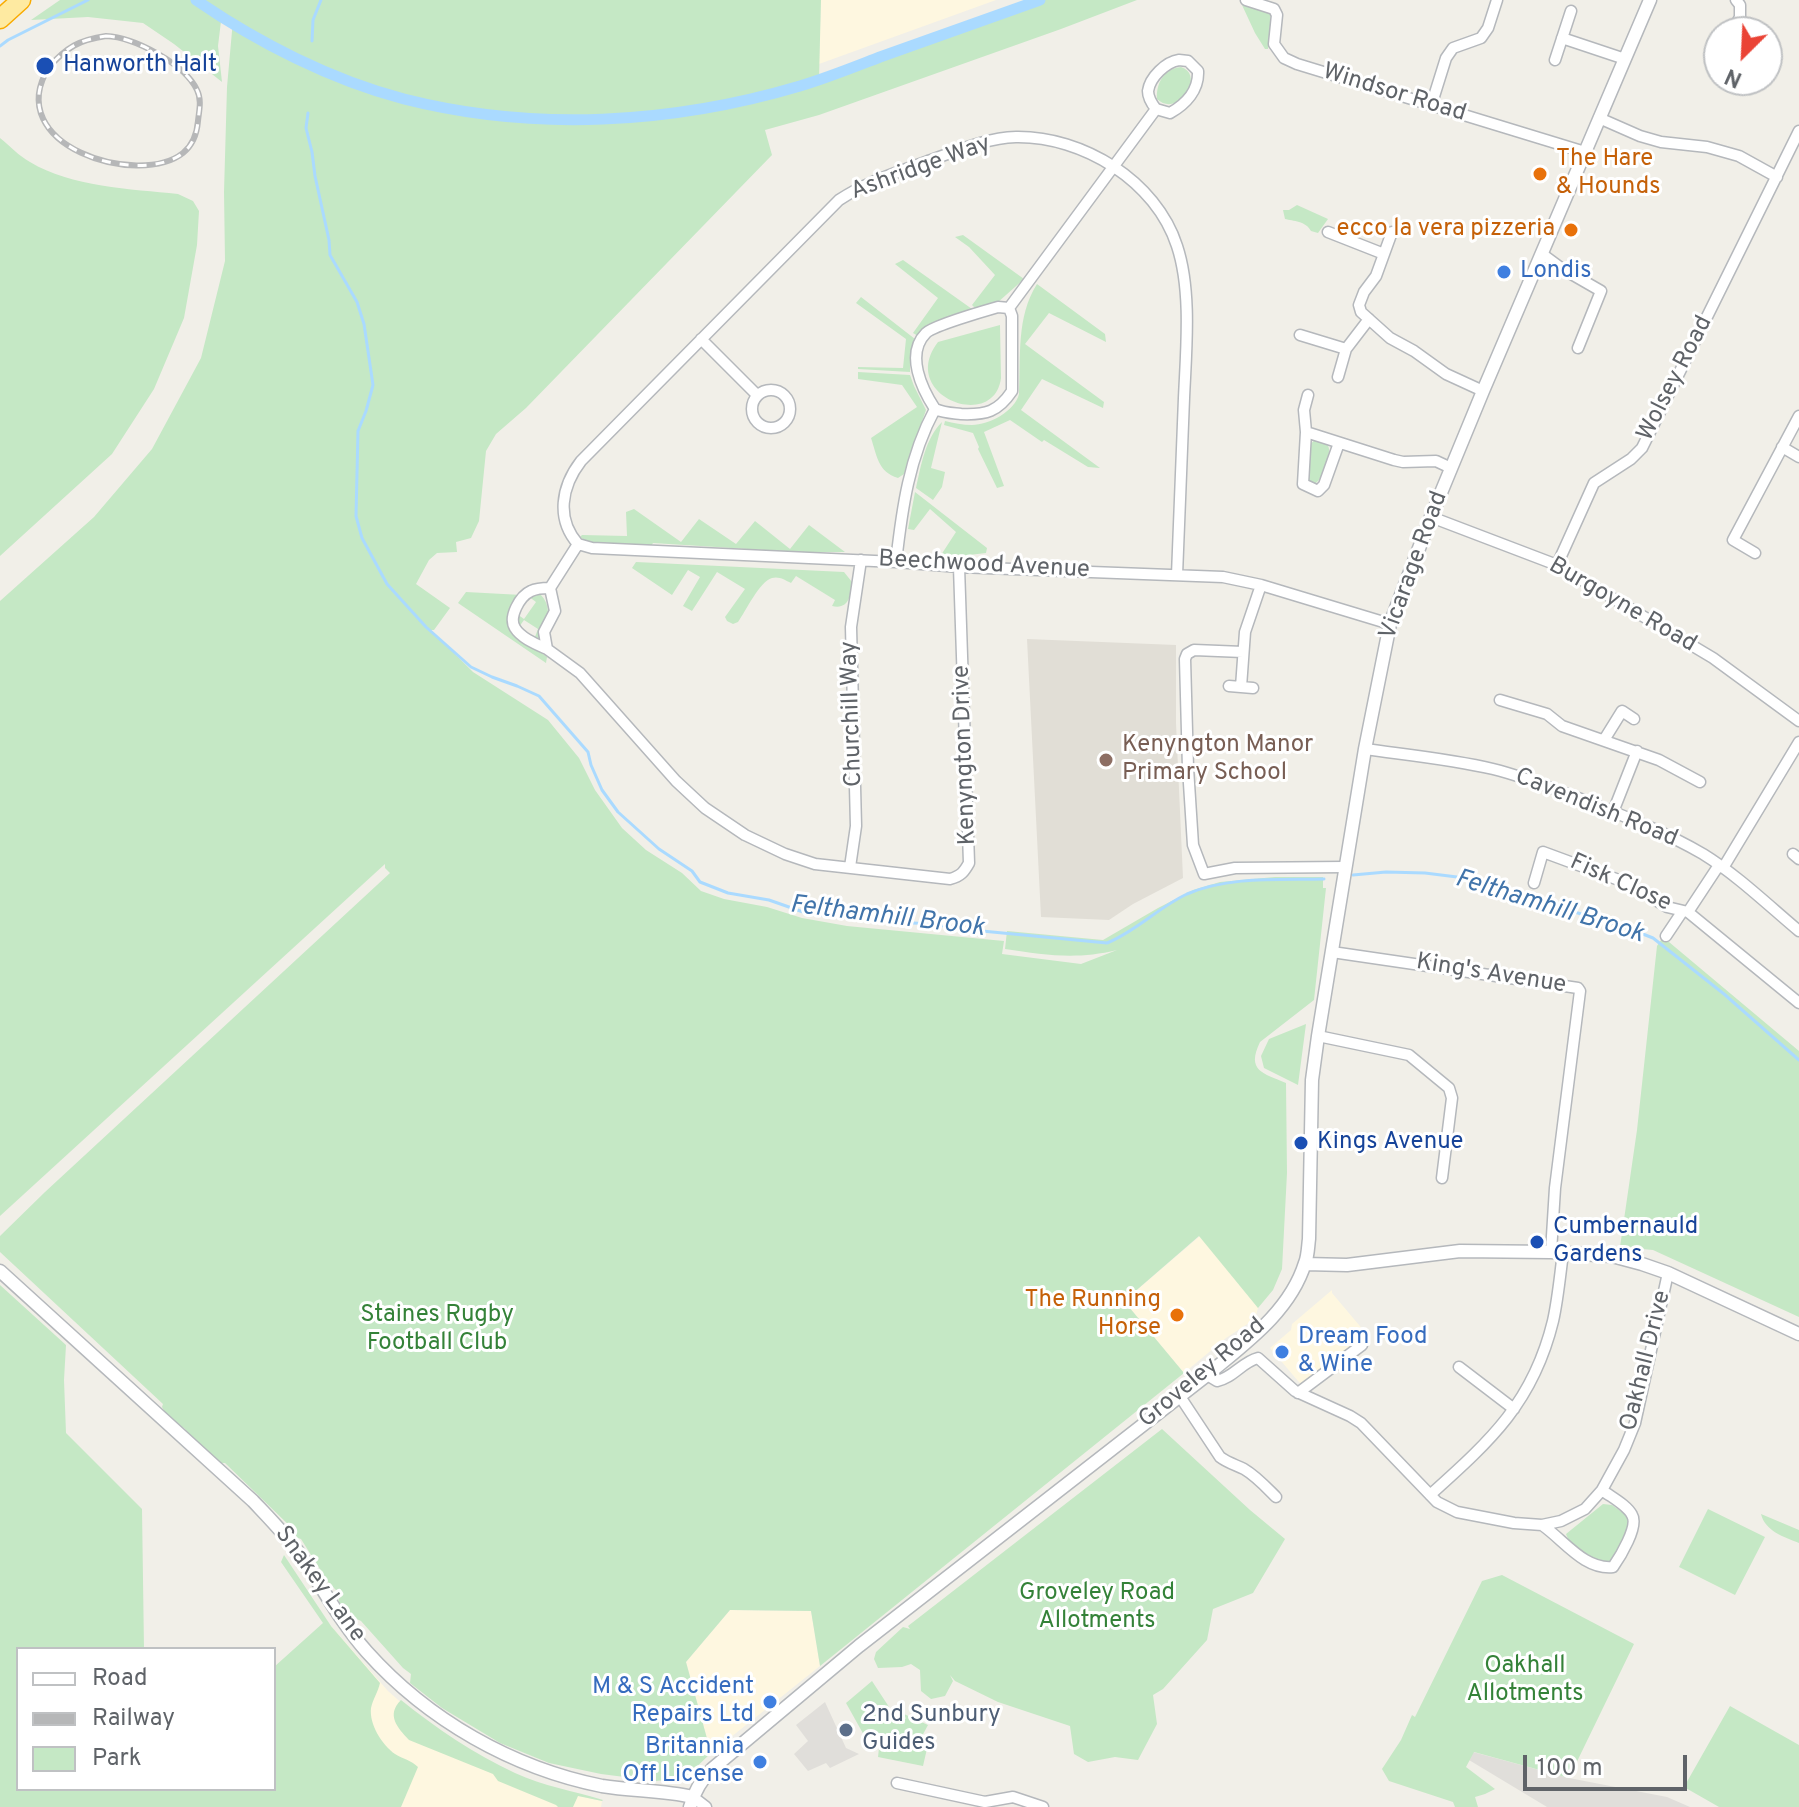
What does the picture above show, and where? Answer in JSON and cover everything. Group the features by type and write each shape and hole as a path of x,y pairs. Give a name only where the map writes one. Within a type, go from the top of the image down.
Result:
{"highway":[{"path":"0,19 21,0"}],"street":[{"name":"Windsor Road","path":"1246,0 1274,9 1277,15 1274,44 1284,58 1297,64 1585,152"},
{"path":"1431,106 1446,58 1453,48 1481,38 1488,28 1497,0"},
{"name":"Vicarage Road","path":"1305,1264 1309,1239 1312,1080 1365,749 1390,624 1483,391 1650,0"},
{"path":"1555,60 1571,11"},
{"path":"1562,38 1625,59"},
{"path":"1188,61 1198,71 1198,78 1188,98 1170,113 1156,109 1148,89 1158,72 1171,62 1188,61"},
{"path":"1009,308 1156,109"},
{"path":"1599,118 1661,142 1707,147 1739,156 1777,177"},
{"name":"Wolsey Road","path":"1557,565 1594,483 1631,459 1642,448 1799,131"},
{"name":"Ashridge Way","path":"576,542 565,525 565,494 570,475 839,200 863,185 983,141 1014,137 1044,138 1085,152 1136,183 1161,213 1177,246 1185,289 1187,340 1177,575"},
{"path":"1328,232 1384,254"},
{"path":"1392,232 1376,276 1364,292 1359,305 1361,312 1390,338 1446,374 1483,391"},
{"path":"1542,254 1601,291 1578,348"},
{"path":"998,307 1009,308 1013,328 1012,391 1005,401 981,415 935,409 919,379 916,358 920,342 928,331 998,307"},
{"path":"1338,377 1346,349 1369,319"},
{"path":"1300,335 1346,349"},
{"path":"701,339 757,395"},
{"path":"1308,395 1304,410 1303,484 1318,491 1324,485 1339,443"},
{"path":"896,562 901,516 913,460 935,409"},
{"path":"1755,553 1733,540 1799,416"},
{"path":"1306,432 1394,460 1436,461 1451,468"},
{"path":"1782,447 1799,457"},
{"name":"Burgoyne Road","path":"1431,517 1557,565 1713,658 1799,721"},
{"name":"Beechwood Avenue","path":"576,542 592,548 1223,577 1261,585 1390,624"},
{"name":"Kenyngton Drive","path":"547,649 544,632 555,611 550,588 576,542"},
{"name":"Churchill Way","path":"850,867 856,826 851,627 861,560"},
{"name":"Kenyngton Drive","path":"550,588 535,589 526,594 514,613 512,621 516,630 580,673 676,781 705,808 745,835 815,864 950,879 958,877 969,863 959,567"},
{"path":"1241,687 1245,632 1261,585"},
{"path":"1243,652 1194,650 1185,659 1193,845 1204,874 1235,868 1345,867"},
{"path":"1229,686 1253,688"},
{"path":"1500,700 1547,714 1562,726 1637,751 1700,782"},
{"path":"1604,740 1622,711 1634,719"},
{"path":"1799,742 1721,866 1685,912 1799,1003"},
{"name":"Cavendish Road","path":"1365,749 1493,769 1545,785 1613,812 1673,838 1721,866 1799,931"},
{"path":"1613,812 1637,751"},
{"name":"Fisk Close","path":"1534,883 1543,852 1627,883 1667,907 1685,912 1666,936"},
{"name":"King's Avenue","path":"1332,952 1578,988 1555,1188 1557,1252"},
{"path":"1318,1036 1409,1055 1449,1088 1452,1098 1442,1178"},
{"path":"1305,1264 1347,1265 1460,1251 1612,1256 1668,1273 1799,1334"},
{"path":"1430,1495 1499,1430 1524,1395 1539,1364 1553,1319 1557,1252"},
{"name":"Groveley Road","path":"692,1802 703,1777 803,1691 1262,1329 1293,1289 1305,1264"},
{"name":"Snakey Lane","path":"0,1271 253,1501 281,1530 366,1650 413,1696 446,1721 491,1748 533,1765 603,1786 675,1793 692,1802"},
{"name":"Oakhall Drive","path":"1536,1524 1561,1521 1585,1509 1602,1490 1624,1450 1635,1423 1668,1273"},
{"path":"1298,1393 1362,1345"},
{"path":"1207,1375 1217,1381 1225,1379 1249,1360 1258,1358 1298,1393 1361,1423 1437,1502 1457,1512 1487,1519 1536,1524 1557,1535 1574,1553 1603,1568 1613,1567 1620,1558 1635,1524 1632,1515 1602,1490"},
{"path":"1459,1367 1514,1409"},
{"path":"1179,1395 1220,1457 1254,1476 1276,1497"},
{"path":"897,1783 919,1782 985,1802 1021,1798 1043,1807"},
{"path":"692,1802 706,1807"}],"shaded area":[{"path":"821,0 996,0 819,64"},
{"name":"Kenyngton Manor Primary School","path":"1027,639 1176,645 1183,878 1109,920 1041,917"},
{"path":"1200,1236 1258,1308 1255,1319 1226,1338 1184,1373 1124,1301"},
{"path":"1332,1290 1370,1338 1304,1388 1270,1348 1291,1330 1292,1324"},
{"path":"730,1610 811,1611 820,1666 711,1753 686,1662"},
{"path":"331,1626 388,1691 450,1740 515,1776 555,1791 602,1801 601,1807 196,1807 155,1791 276,1791 276,1783"},
{"path":"825,1702 846,1748 859,1754 830,1768 826,1763 808,1771 794,1754 808,1741 796,1725"},
{"path":"1473,1752 1569,1778 1667,1797 1690,1807 1547,1807 1469,1760"}],"green space":[{"name":"Staines Rugby Football Club","path":"60,0 821,0 819,79 1040,0 1137,0 819,115 765,130 772,155 526,408 496,434 486,451 479,521 471,538 456,542 457,552 437,553 429,560 416,584 450,608 431,630 473,672 548,720 579,758 595,790 622,828 701,891 724,899 847,926 1004,941 1002,954 1081,964 1117,950 1074,956 1005,949 1007,931 1103,940 1193,890 1220,882 1323,877 1323,888 1326,888 1314,1000 1260,1042 1255,1059 1259,1070 1286,1083 1287,1173 1282,1269 1273,1290 1258,1308 1199,1236 1124,1301 1184,1373 820,1666 811,1611 730,1610 686,1662 711,1753 685,1778 656,1781 549,1763 500,1743 442,1708 410,1683 411,1674 361,1621 346,1614 339,1603 338,1592 328,1582 301,1539 295,1537 296,1532 225,1463 213,1458 184,1428 167,1416 163,1404 0,1252 0,1236 45,1192 390,873 385,864 0,1216 0,601 94,517 152,449 201,358 225,261 227,87 233,20 222,13 218,46 222,82 143,23 88,17 31,20"},
{"path":"1242,5 1271,14 1268,49 1255,33"},
{"path":"1181,67 1188,71 1190,86 1180,100 1165,104 1157,99 1162,78"},
{"path":"0,138 26,160 64,177 102,186 178,194 193,201 199,211 197,245 184,318 154,389 112,454 0,556"},
{"path":"1297,205 1328,219 1318,233 1303,223 1285,219 1283,210"},
{"path":"963,235 1024,279 997,303 976,309 972,305 995,275 955,237"},
{"path":"903,260 972,309 929,325 918,336 913,333 938,298 895,264"},
{"path":"1037,284 1105,334 1106,342 1049,313 1025,344 1104,402 1103,408 1042,379 1021,410 1100,468 1088,467 1010,420 984,432 1004,486 997,488 973,433 944,425 945,421 969,425 986,423 1007,411 1017,400 1023,324"},
{"path":"861,297 915,339 910,372 858,369 903,368 906,339 856,303"},
{"path":"1000,325 1001,378 995,394 982,403 967,405 938,391 930,378 929,361 938,342"},
{"path":"858,372 910,375 926,410 904,474 898,478 882,467 871,438 917,407 902,385 858,379"},
{"path":"942,422 931,468 945,472 942,487 933,500 916,488 928,445"},
{"path":"1315,440 1328,445 1329,452 1315,484 1309,482 1309,445"},
{"path":"915,492 987,548 986,553 943,558 941,555 956,532 930,509 914,530 908,529"},
{"path":"634,509 681,542 699,519 736,544 755,521 790,549 809,525 845,552 653,543 651,546 588,542 580,537 627,536 626,512"},
{"path":"636,562 844,572 852,587 846,604 838,607 832,606 835,600 796,576 791,583 772,578 762,585 738,622 733,624 725,617 745,589 717,572 692,611 683,606 700,577 688,570 672,595 632,568"},
{"path":"466,592 522,595 508,616 510,628 547,657 546,663 458,603"},
{"path":"539,593 548,610 541,640 535,637 538,629 524,620 519,627 517,614 524,619 536,602 528,596"},
{"path":"1663,937 1799,1051 1799,1317 1653,1250 1620,1247 1637,1130 1657,946"},
{"path":"1306,1024 1298,1085 1264,1068 1261,1056 1269,1039"},
{"path":"0,1285 66,1345 66,1433 142,1509 144,1647 16,1647 16,1791 276,1791 276,1665 323,1623 281,1562 284,1555 331,1626 380,1683 371,1714 381,1740 398,1756 418,1767 401,1807 0,1807"},
{"name":"Groveley Road Allotments","path":"1162,1429 1285,1539 1253,1593 1213,1609 1207,1640 1163,1689 1153,1695 1157,1724 1138,1760 1115,1757 1088,1762 1074,1754 1070,1726 998,1702 955,1681 950,1675 953,1681 945,1696 931,1699 921,1691 920,1670 911,1664 878,1668 874,1659 876,1652 903,1627 910,1629 908,1626"},
{"path":"1603,1504 1612,1505 1629,1517 1629,1526 1612,1562 1603,1564 1577,1549 1566,1534"},
{"path":"1708,1509 1765,1537 1735,1595 1679,1567"},
{"path":"1761,1514 1799,1530 1799,1543 1771,1529"},
{"name":"Oakhall Allotments","path":"1502,1575 1634,1644 1569,1778 1474,1752 1466,1767 1495,1789 1475,1797 1478,1807 1455,1807 1453,1802 1389,1781 1382,1769 1401,1740 1412,1715 1415,1717 1482,1581"},
{"path":"872,1681 891,1710 906,1719 904,1714 928,1725 921,1738 929,1740 923,1766 878,1757 879,1748 875,1748 865,1737 846,1703"},
{"path":"401,1700 456,1740 500,1766 536,1781 603,1800 578,1796 573,1807 558,1807 498,1781 493,1774 409,1740 397,1726 394,1716"},
{"path":"1730,1706 1799,1745 1799,1807 1719,1807 1684,1787"}],"waterway":[{"path":"0,46 88,0"},
{"path":"196,0 244,31 296,58 377,91 453,109 553,119 653,116 752,99 820,80 1040,0"},
{"name":"Felthamhill Brook","path":"312,41 313,20 321,0"},
{"name":"Felthamhill Brook","path":"308,113 306,128 330,255 357,302 364,324 373,385 358,431 356,516 362,538 387,584 426,627 471,667 539,696 588,752 602,790 618,812 659,849 692,871 700,882 728,893 769,900 806,913 1107,943 1177,899 1203,888 1254,880 1324,879"},
{"name":"Felthamhill Brook","path":"1353,875 1386,872 1457,877 1653,938 1724,994 1799,1060"}],"railway":[{"path":"106,36 130,41 158,54 191,80 200,102 197,130 183,153 163,163 137,165 108,162 81,153 58,138 43,119 39,95 49,67 74,46 106,36"}],"place":[{"name":"Hanworth Halt","path":"45,66"},
{"name":"The Hare & Hounds","path":"1540,174"},
{"name":"ecco la vera pizzeria","path":"1571,230"},
{"name":"Londis","path":"1504,272"},
{"name":"Kenyngton Manor Primary School","path":"1106,760"},
{"name":"Kings Avenue","path":"1301,1143"},
{"name":"Cumbernauld Gardens","path":"1537,1242"},
{"name":"The Running Horse","path":"1177,1315"},
{"name":"Dream Food & Wine","path":"1282,1352"},
{"name":"M & S Accident Repairs Ltd","path":"770,1702"},
{"name":"2nd Sunbury Guides","path":"846,1730"},
{"name":"Britannia Off License","path":"760,1762"}]}
